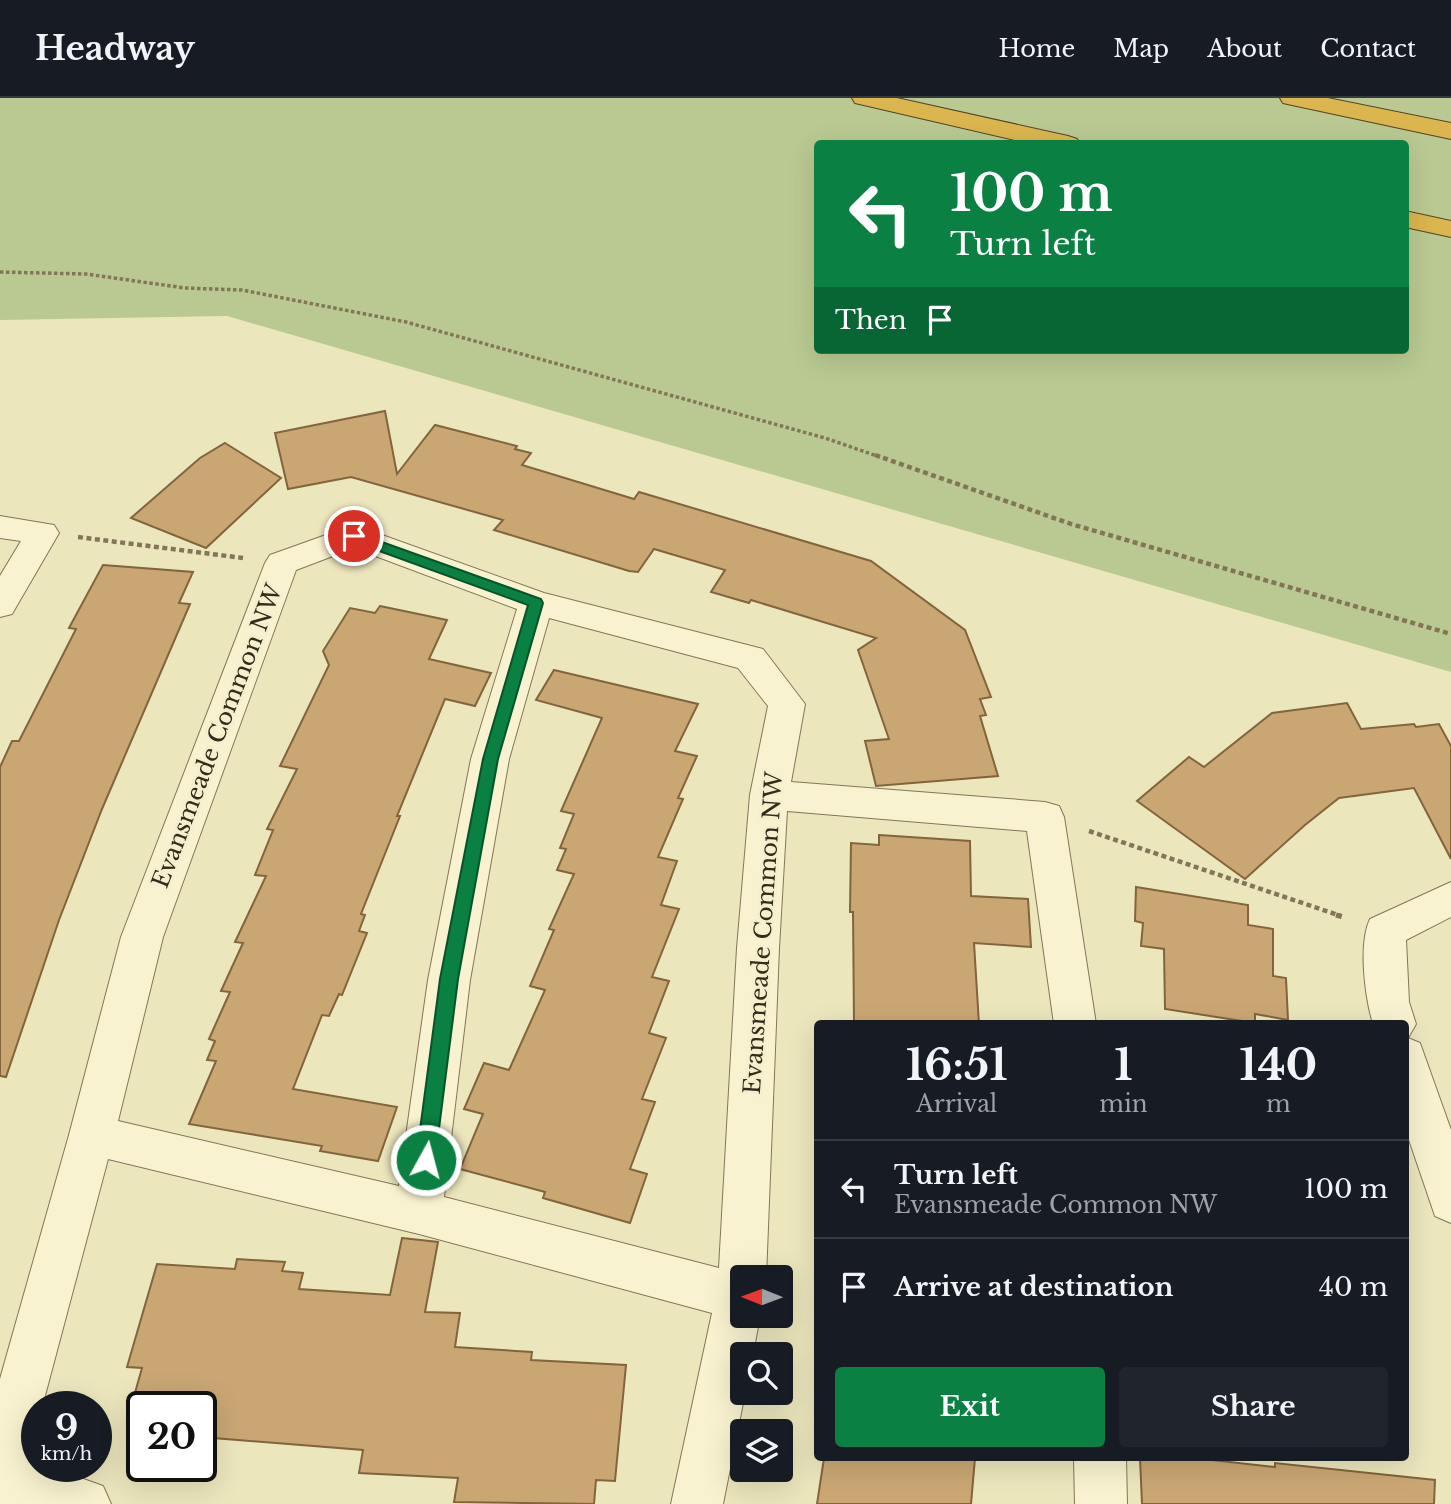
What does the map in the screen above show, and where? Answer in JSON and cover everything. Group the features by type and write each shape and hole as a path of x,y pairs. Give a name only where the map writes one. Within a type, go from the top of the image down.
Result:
{"highway":[{"path":"864,98 1050,140"},
{"path":"1292,98 1451,131"},
{"path":"1409,220 1451,229"}],"street":[{"path":"0,527 42,533 0,605"},
{"name":"Evansmeade Common NW","path":"0,1469 92,1135 142,937 282,563 354,536 536,603 750,658 787,704 769,795 758,948 744,1265"},
{"path":"419,1212 449,979 491,759 536,603"},
{"path":"769,795 1045,817 1074,1020"},
{"path":"1394,1020 1388,1002 1385,931 1451,898"},
{"path":"1409,1069 1451,1201"},
{"path":"92,1135 419,1212 730,1295"},
{"path":"697,1504 735,1328"},
{"path":"1100,1461 1101,1504"},
{"path":"0,1478 85,1504"}],"path":[{"path":"0,272 86,274 185,288 242,290 406,322 825,438 1071,524 1451,634"},
{"path":"42,533 282,563"},
{"path":"1045,817 1385,931"}],"green space":[{"path":"0,98 1451,98 1451,672 227,316 0,320"}],"building":[{"path":"385,411 397,474 435,425 517,446 515,449 531,453 522,465 634,499 639,492 871,561 965,630 991,697 980,699 986,715 980,716 998,776 876,786 865,741 889,739 858,650 876,638 751,600 749,603 711,592 725,570 654,549 638,572 629,571 494,530 503,520 351,477 288,489 275,433"},
{"path":"225,443 281,478 206,548 131,518 200,458"},
{"path":"103,565 193,572 179,603 190,604 102,809 59,920 6,1077 0,1076 0,767 12,741 19,741 76,629 69,628"},
{"path":"380,606 447,620 429,659 491,673 475,706 445,699 397,816 400,816 361,914 365,915 359,931 367,933 342,995 339,994 329,1016 322,1015 293,1089 397,1107 378,1161 320,1151 322,1146 189,1124 216,1061 207,1060 215,1041 209,1039 230,992 221,991 243,943 235,942 266,876 255,875 273,830 267,829 297,769 280,766 329,665 323,651 350,608 375,613"},
{"path":"554,670 698,704 675,751 697,756 678,798 683,799 658,857 677,861 661,905 679,909 652,977 669,981 649,1033 666,1038 642,1099 655,1102 630,1169 647,1174 630,1223 543,1198 545,1192 460,1169 483,1114 464,1109 484,1063 509,1070 545,990 530,986 554,930 549,929 574,874 557,870 566,849 560,848 574,814 561,811 602,718 536,700"},
{"path":"1347,703 1361,729 1439,724 1451,746 1451,859 1414,788 1339,798 1245,879 1137,801 1189,757 1204,767 1272,713"},
{"path":"879,835 970,841 971,896 1028,899 1031,947 974,943 979,1020 854,1020 853,912 850,912 851,843 879,845"},
{"path":"1136,887 1248,905 1248,925 1273,929 1273,976 1286,978 1288,1020 1255,1014 1255,1020 1236,1020 1165,1009 1164,949 1141,946 1143,923 1135,921"},
{"path":"402,1238 438,1242 425,1312 460,1313 455,1347 532,1352 531,1360 626,1365 615,1481 596,1480 594,1504 454,1502 458,1478 359,1473 363,1450 217,1438 217,1391 136,1391 142,1368 127,1367 157,1264 235,1269 237,1259 285,1262 282,1271 303,1273 299,1289 390,1295"},
{"path":"824,1461 975,1461 971,1504 817,1504"},
{"path":"1140,1461 1221,1461 1275,1467 1275,1463 1435,1480 1434,1504 1142,1504"}],"route":[{"path":"354,536 536,603 491,759 449,979 426,1160"}]}
